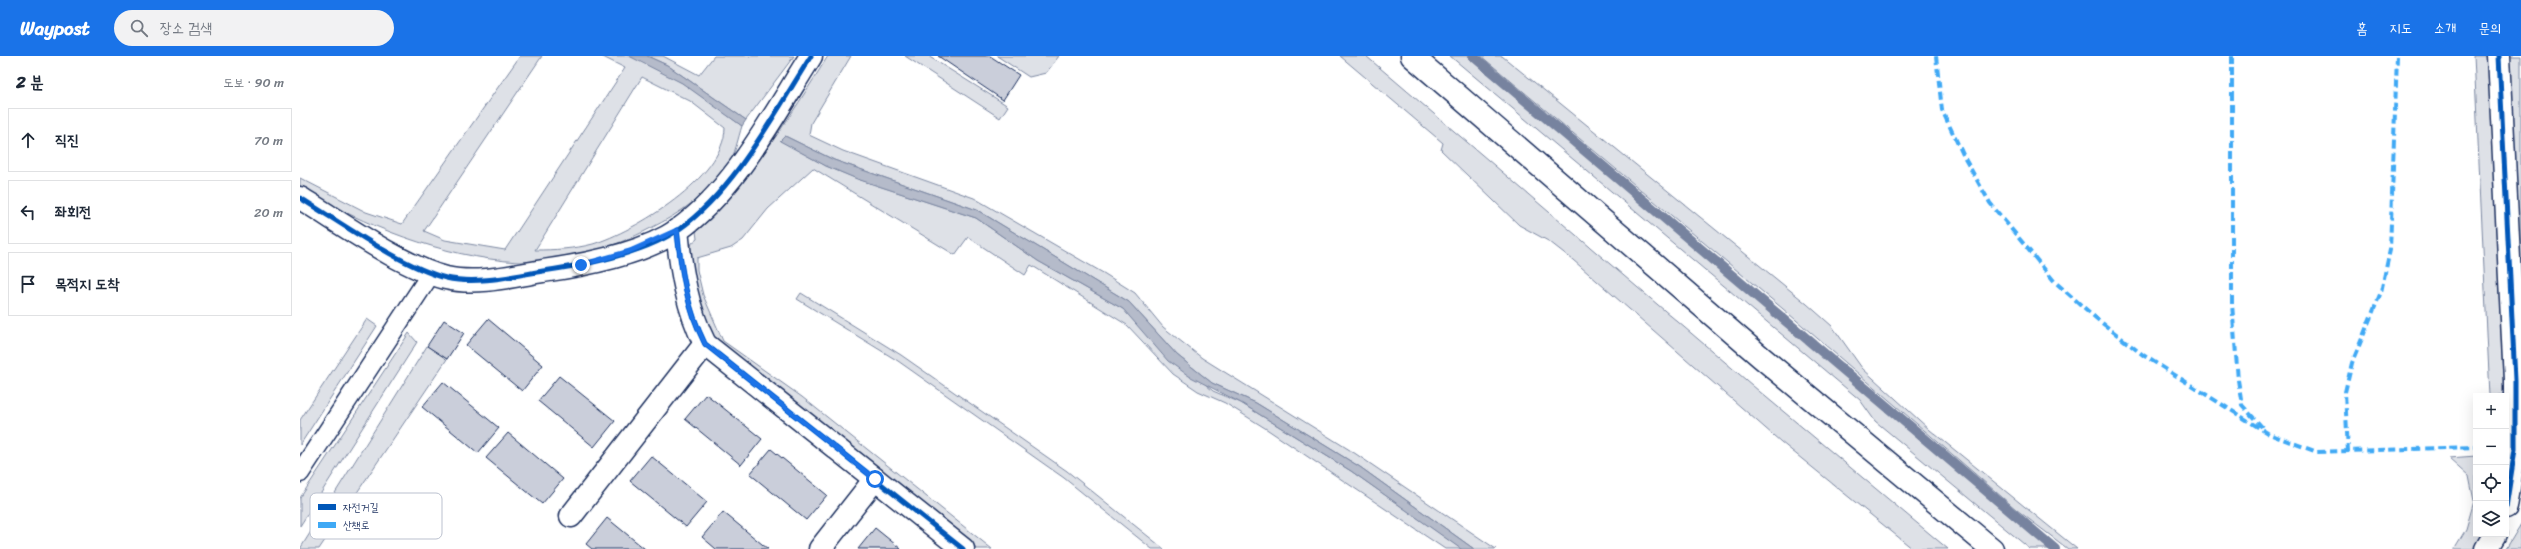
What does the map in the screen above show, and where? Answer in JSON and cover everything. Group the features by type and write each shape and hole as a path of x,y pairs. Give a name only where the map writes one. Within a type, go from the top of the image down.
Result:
{"street":[{"path":"300,198 377,245 446,278 466,280 558,269 630,251 677,230 717,196 745,158 811,56"},
{"path":"1412,56 1761,357 1992,549"},
{"path":"2498,56 2515,380 2515,449 2507,501"},
{"path":"677,230 681,263 693,318 705,344 963,549"},
{"path":"571,516 705,344"},
{"path":"820,549 875,479"},
{"path":"2486,549 2493,537"}],"lane":[{"path":"300,472 432,272"}],"shaded area":[{"path":"520,56 542,56 424,231 445,240 505,250 625,68 601,56 629,56 656,67 687,86 742,126 730,162 721,176 703,194 683,209 651,228 621,242 570,257 535,262 490,259 461,254 404,237 377,227 324,201 300,187 300,178 366,212 402,224","holes":["642,77 690,101 725,128 721,147 710,165 694,183 653,215 611,237 593,244 579,247 535,250"]},
{"path":"647,56 663,56 699,75 714,56 794,56 746,120 667,65"},
{"path":"828,56 851,56 811,123 809,135 843,151 974,198 1105,274 1135,293 1163,327 1202,358 1353,452 1496,549 1474,549 1360,467 1256,403 1212,383 1177,355 1129,302 977,210 834,160 785,136 781,141 826,166 858,179 976,218 1038,261 1123,309 1139,326 1213,391 1241,403 1351,471 1462,549 1445,549 1265,428 1225,403 1198,391 1173,374 1127,325 1031,265 1025,275 968,237 955,255 813,168 768,209 743,240 731,248 697,258 697,270 703,295 723,341 802,397 992,549 974,549 718,346 691,283 686,262 692,243 697,239 696,231 734,191 768,148 799,103"},
{"path":"905,56 928,56 1008,106 1000,118"},
{"path":"997,56 1059,56 1046,73 1029,77"},
{"path":"1340,56 1366,56 1766,397 1948,549 1913,549 1781,442 1573,260 1550,242 1519,225 1441,150 1443,143"},
{"path":"1450,56 1469,56 2050,549 2030,549 1875,421 1860,400"},
{"path":"1481,56 1502,56 1807,304 1832,326 1862,368 1930,430 2077,549 2068,549 2017,510 1789,314"},
{"path":"2474,56 2488,56 2504,393 2490,393"},
{"path":"2508,56 2521,56 2521,296"},
{"path":"801,293 901,355 1067,471 1164,549 1152,549 1064,478 898,361 797,299"},
{"path":"367,319 377,326 300,445 300,420"},
{"path":"409,333 417,342 321,493 310,493 310,510 300,526 300,498"},
{"path":"427,346 447,359 357,493 335,493"},
{"path":"2473,456 2473,496 2469,476 2449,458"},
{"path":"2473,504 2473,537 2483,537 2477,549 2454,549 2466,529"},
{"path":"2521,524 2521,549 2506,549"},
{"path":"310,533 310,539 326,539 319,549 300,549"}],"water":[{"path":"629,56 647,56 667,65 746,120 742,126 682,83"},
{"path":"785,136 834,160 977,210 1129,302 1177,355 1212,383 1256,403 1360,467 1474,549 1461,549 1351,471 1241,403 1189,376 1168,361 1123,309 1038,261 976,218 857,179 826,166 780,141"}],"building":[{"path":"938,56 990,56 1019,75 1003,100"},
{"path":"488,319 543,365 522,391 466,345"},
{"path":"444,320 464,333 447,359 427,346"},
{"path":"559,376 615,421 594,447 538,401"},
{"path":"443,382 499,428 478,453 422,407"},
{"path":"706,394 762,439 741,465 685,419"},
{"path":"508,433 563,479 542,504 486,458"},
{"path":"771,449 827,495 806,520 750,474"},
{"path":"651,456 707,502 686,527 630,481"},
{"path":"723,512 768,549 716,549 702,537"},
{"path":"607,518 645,549 592,549 586,544"},
{"path":"875,528 901,549 858,549"}],"waterway":[{"path":"1473,56 2055,549"}],"marked path":[{"path":"1936,56 1942,110 1965,159 1990,203 2055,282 2097,319 2143,355 2269,434 2317,452 2473,447"},
{"path":"2232,56 2232,304 2238,380 2242,405 2262,427"},
{"path":"2348,452 2345,392 2352,363 2381,292 2390,250 2397,56"}],"cycle path":[{"path":"300,198 352,231 410,264 446,278 458,280 470,281 495,279 595,262 631,252 648,246 678,230 699,213 718,194 752,150 811,56"},
{"path":"2499,56 2515,380 2515,449 2507,501"},
{"path":"677,230 689,303 705,344 963,549"}],"route":[{"path":"581,265 630,251 656,241 677,230 681,263 693,318 705,344 875,479"}]}
